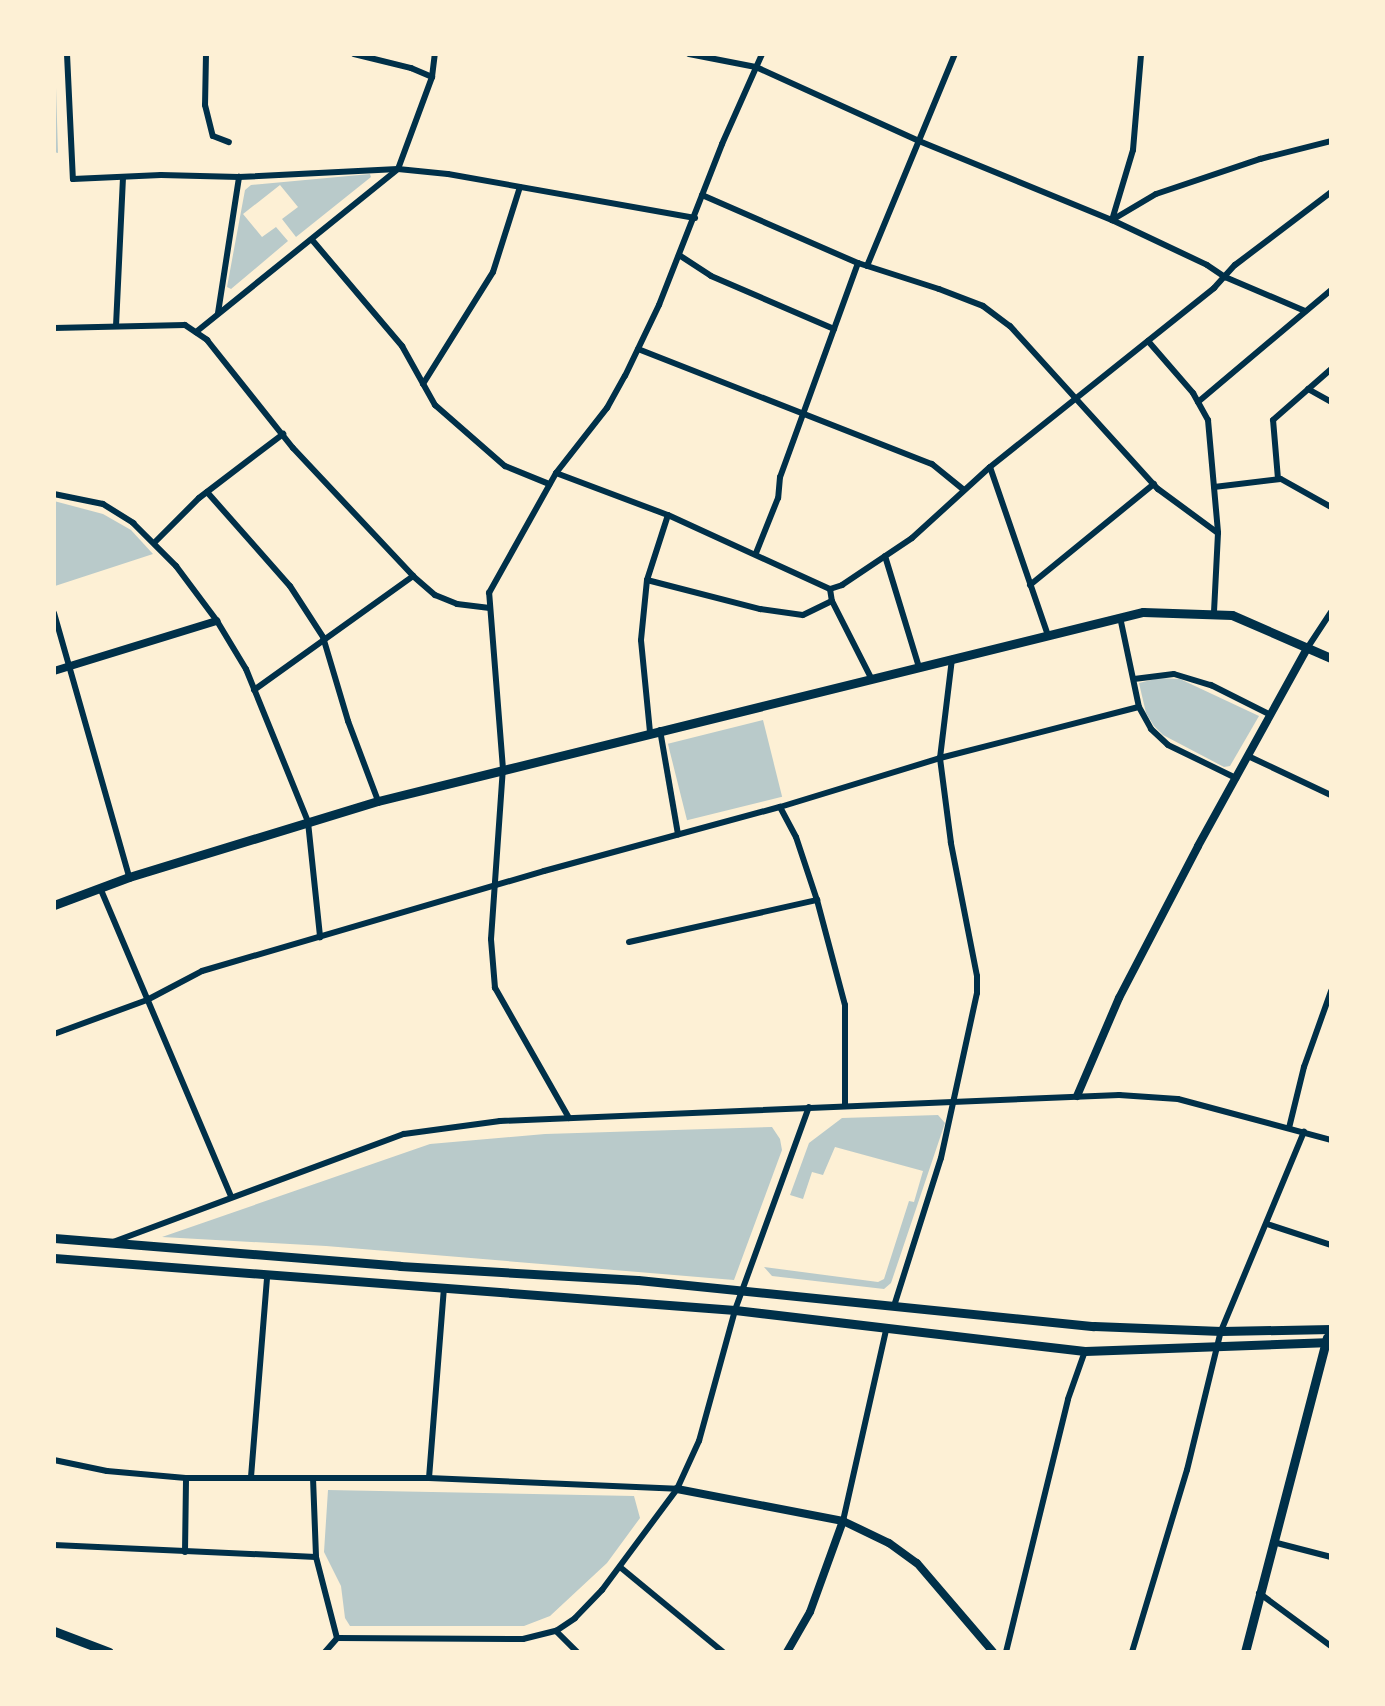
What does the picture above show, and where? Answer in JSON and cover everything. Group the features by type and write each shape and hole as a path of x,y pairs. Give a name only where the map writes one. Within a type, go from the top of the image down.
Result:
{"main road":[{"path":"54,905 101,890 129,877 378,801 1143,612 1232,615 1331,658"},
{"path":"54,1238 400,1266 638,1280 1094,1326 1221,1331 1330,1328 1245,1652"},
{"path":"54,1258 267,1277 735,1310 886,1330 1085,1351 1328,1342"},
{"path":"54,1631 109,1652"}],"street":[{"path":"67,54 73,179 239,177 398,169 695,218"},
{"path":"206,54 205,105 213,136 229,142"},
{"path":"354,54 411,68 432,77"},
{"path":"196,332 313,241 398,169 432,77 435,54"},
{"path":"689,54 756,68 919,141 1112,220 1225,277 1306,311"},
{"path":"569,1118 495,988 491,939 497,885 503,769 489,593 549,484 607,408 638,349 762,54"},
{"path":"867,266 955,54"},
{"path":"1112,220 1133,150 1141,54"},
{"path":"1112,220 1156,194 1260,159 1331,141"},
{"path":"116,326 123,177"},
{"path":"218,315 239,177"},
{"path":"423,384 492,272 520,187"},
{"path":"556,473 756,553 830,589 842,585 912,538 990,467 1331,192"},
{"path":"702,195 858,263 984,306 1010,326 1078,397 1154,484 1218,533"},
{"path":"313,241 402,346 435,405 505,466 549,484"},
{"path":"679,255 711,276 834,329"},
{"path":"756,553 778,498 780,477 858,263"},
{"path":"1198,402 1331,290"},
{"path":"54,328 185,325 196,332 207,340 283,435 413,576 435,595 457,604 490,608"},
{"path":"1148,341 1198,402 1208,420 1218,533 1214,613"},
{"path":"638,349 932,464 964,490"},
{"path":"1278,479 1273,420 1331,369"},
{"path":"1308,389 1331,402"},
{"path":"155,542 207,492 283,435"},
{"path":"990,467 1048,635"},
{"path":"1214,487 1278,479 1296,485 1331,507"},
{"path":"1030,585 1154,484"},
{"path":"207,492 290,586 323,637 348,721 378,801"},
{"path":"54,494 103,504 133,523 155,542 217,621 246,668 307,822 320,937"},
{"path":"668,516 647,580 641,640 655,731 678,834"},
{"path":"885,556 919,667"},
{"path":"254,690 323,637 413,576"},
{"path":"647,580 760,609 803,615 832,601"},
{"path":"830,589 832,601 871,678"},
{"path":"1077,1096 1119,998 1248,756 1308,647 1331,612"},
{"path":"54,613 67,668 129,877"},
{"path":"1120,617 1139,707 1151,729 1168,746 1236,778"},
{"path":"54,671 217,621"},
{"path":"894,1306 956,1102 977,993 977,976 951,843 940,758 952,659"},
{"path":"1134,679 1174,674 1211,685 1271,715"},
{"path":"54,1034 147,1000 202,971 497,885 780,807 940,758 1139,707"},
{"path":"1248,756 1331,795"},
{"path":"780,807 796,837 817,900 845,1005 845,1105"},
{"path":"101,890 230,1196"},
{"path":"629,942 817,900"},
{"path":"1289,1128 1304,1067 1331,991"},
{"path":"113,1242 230,1196 404,1134 500,1121 1119,1095 1178,1100 1331,1140"},
{"path":"325,1652 337,1638 523,1639 556,1631 575,1618 620,1567 677,1489 699,1441 735,1310 809,1107"},
{"path":"1132,1652 1187,1470 1221,1331 1304,1132"},
{"path":"1267,1224 1331,1245"},
{"path":"251,1477 267,1277"},
{"path":"429,1478 444,1289"},
{"path":"787,1652 810,1612 843,1521 886,1330"},
{"path":"1006,1652 1068,1399 1085,1351"},
{"path":"54,1460 107,1471 186,1478 429,1478 677,1489 843,1521 889,1543 917,1563 993,1652"},
{"path":"185,1552 186,1478"},
{"path":"313,1478 316,1557 337,1638"},
{"path":"1273,1542 1331,1557"},
{"path":"54,1545 316,1557"},
{"path":"620,1567 723,1652"},
{"path":"1259,1593 1331,1646"},
{"path":"556,1631 577,1652"}],"shaded area":[{"path":"55,54 58,153 54,152"},
{"path":"370,174 371,177 296,237 282,219 298,207 280,185 243,214 262,237 276,227 288,241 231,289 227,287 245,190 251,185"},
{"path":"54,501 103,514 131,530 153,554 55,586"},
{"path":"1159,678 1180,679 1259,716 1230,766 1224,767 1163,735 1154,726 1146,713 1139,683"},
{"path":"763,720 782,797 687,820 668,744"},
{"path":"938,1115 945,1123 891,1283 884,1289 772,1276 764,1267 878,1282 884,1279 909,1201 914,1202 923,1171 835,1147 823,1175 812,1172 803,1199 790,1195 809,1143 842,1118"},
{"path":"772,1127 780,1139 782,1150 734,1280 326,1246 162,1237 430,1144 545,1134"},
{"path":"328,1490 634,1496 640,1518 607,1563 550,1616 524,1626 350,1626 345,1618 341,1586 324,1552"}]}
